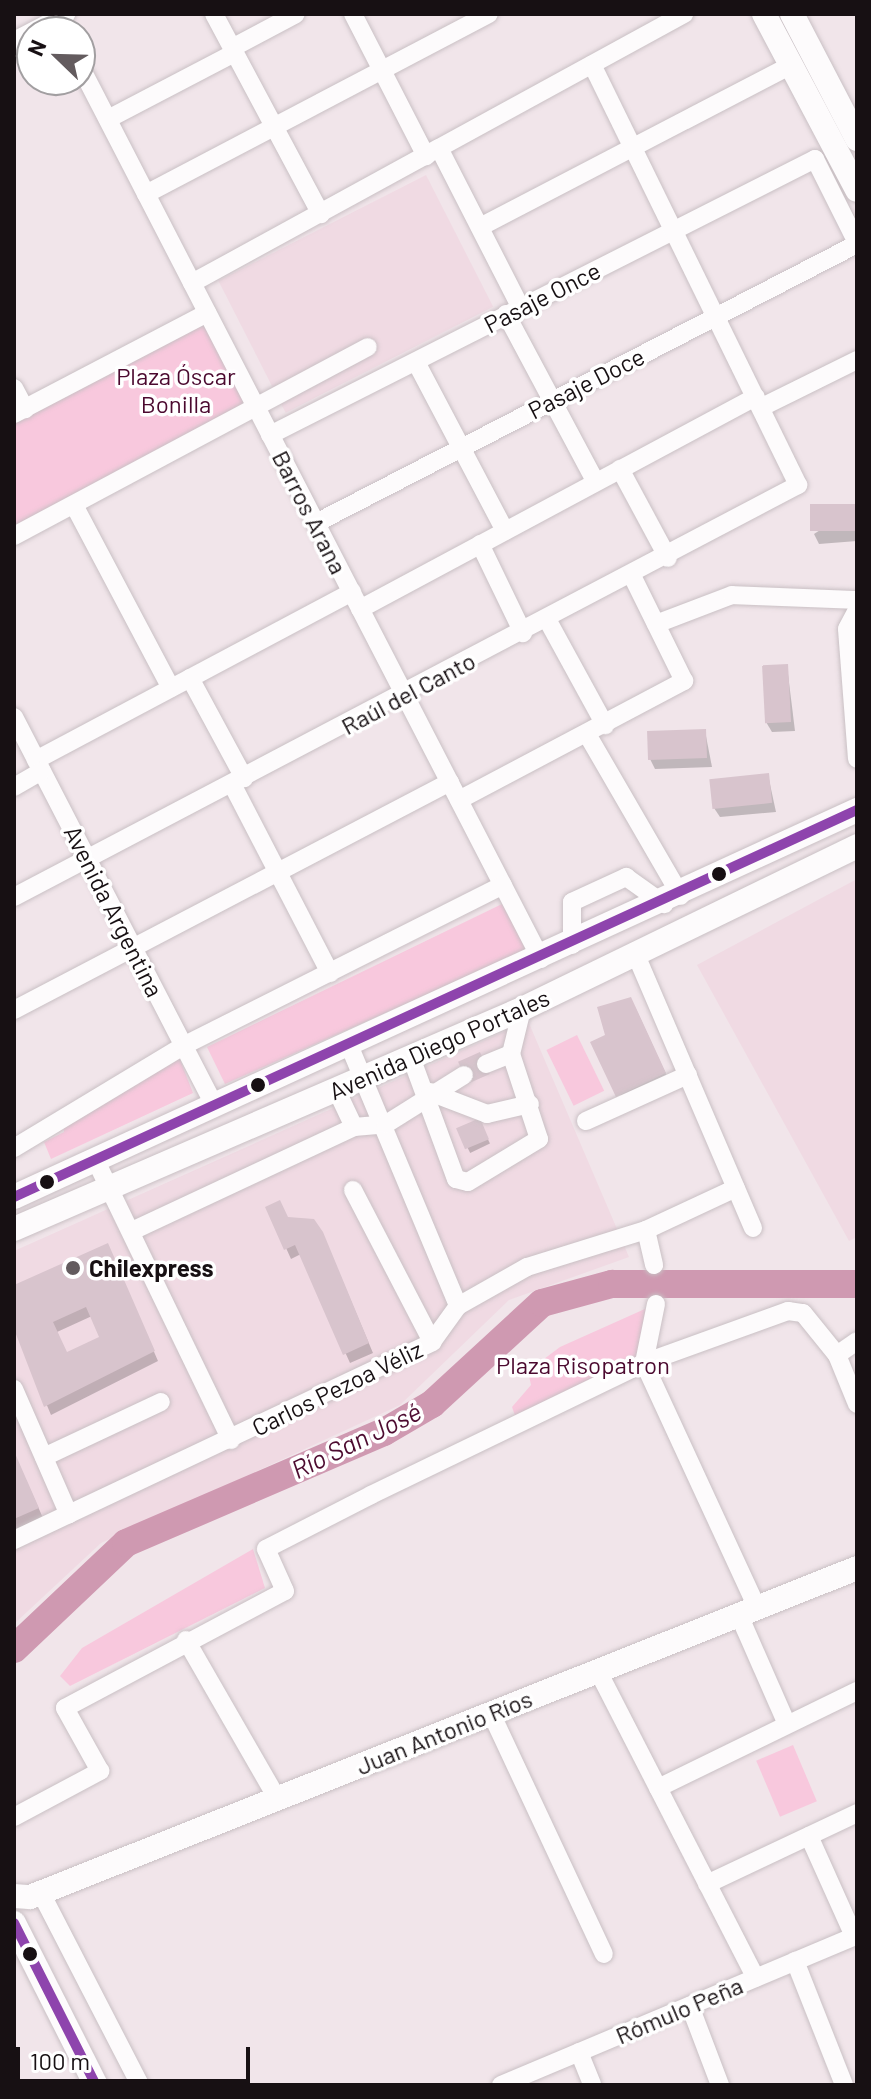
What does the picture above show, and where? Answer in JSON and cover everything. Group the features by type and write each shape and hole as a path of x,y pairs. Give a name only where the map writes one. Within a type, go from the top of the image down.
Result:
{"main road":[{"path":"764,14 857,190"},
{"path":"792,14 857,139"},
{"name":"Avenida Diego Portales","path":"14,1197 705,885 857,810"},
{"name":"Avenida Diego Portales","path":"14,1229 522,1009 719,917 857,846"},
{"path":"705,885 719,917"},
{"path":"411,1057 415,1015"},
{"name":"Juan Antonio Ríos","path":"28,1895 857,1568"},
{"path":"28,1895 14,1923 96,2085"}],"street":[{"path":"214,14 321,214"},
{"path":"108,119 296,14"},
{"path":"353,14 382,71 480,227 552,400 595,481"},
{"path":"146,194 489,14"},
{"path":"192,283 684,14"},
{"path":"592,65 759,402"},
{"path":"480,227 791,65"},
{"name":"Barros Arana","path":"96,96 541,959"},
{"name":"Pasaje Once","path":"270,435 815,159 857,243"},
{"name":"Pasaje Doce","path":"316,523 857,243"},
{"path":"14,388 19,411 207,313"},
{"path":"14,536 257,409 368,347"},
{"path":"14,787 39,766 190,678 480,544 595,481 759,402 857,360"},
{"path":"416,362 505,531"},
{"name":"Raúl del Canto","path":"14,897 668,558 798,485 759,402"},
{"path":"620,469 668,558"},
{"path":"74,505 171,688"},
{"path":"480,544 523,633"},
{"path":"459,800 684,681 632,576"},
{"path":"656,624 732,595 857,600"},
{"path":"857,610 847,629 857,759"},
{"path":"548,621 605,725"},
{"path":"190,678 277,872 330,973"},
{"name":"Avenida Argentina","path":"14,717 214,1105"},
{"path":"587,734 672,900"},
{"path":"14,1010 450,782"},
{"path":"572,945 572,902 626,877 672,900"},
{"path":"14,1148 183,1046 503,885"},
{"path":"636,955 753,1228"},
{"path":"411,1057 461,1182 537,1144 530,1104 511,1054 522,1009"},
{"path":"349,1045 386,1124 458,1306"},
{"path":"486,1064 511,1054"},
{"path":"386,1124 427,1093 464,1075"},
{"path":"586,1121 688,1075"},
{"path":"336,1089 354,1127"},
{"path":"427,1093 487,1114 530,1104"},
{"name":"Avenida Diego Portales","path":"132,1231 354,1127 386,1124"},
{"path":"96,1161 231,1440"},
{"name":"Carlos Pezoa Véliz","path":"14,1540 231,1440 432,1342 458,1306 527,1267 646,1230 736,1188"},
{"path":"353,1190 432,1342"},
{"path":"646,1230 654,1265"},
{"path":"656,1304 644,1363 748,1611 786,1722"},
{"path":"14,1817 100,1771 65,1708 186,1640 285,1591 266,1549 644,1363 774,1314 803,1313 837,1355 857,1404"},
{"path":"837,1355 857,1341"},
{"path":"14,1389 69,1515"},
{"path":"44,1457 161,1402"},
{"path":"186,1640 277,1798"},
{"path":"598,1671 756,1978"},
{"path":"658,1788 786,1722 857,1691"},
{"path":"491,1713 604,1954"},
{"path":"707,1884 857,1813"},
{"path":"809,1836 856,1936"},
{"path":"28,1895 140,2085"},
{"name":"Rómulo Peña","path":"501,2085 856,1936"},
{"path":"795,1961 844,2085"},
{"path":"690,2006 720,2085"},
{"path":"579,2052 592,2085"}],"shaded area":[{"path":"426,175 493,307 286,413 218,281"},
{"path":"857,879 857,1237 849,1241 697,965"},
{"path":"528,1021 629,1257 509,1300 400,1405 101,1543 14,1624 14,1251"}],"green space":[{"name":"Plaza Óscar Bonilla","path":"205,323 247,405 14,527 14,423"},
{"path":"502,904 527,950 225,1084 207,1047"},
{"path":"577,1035 604,1091 574,1106 546,1050"},
{"path":"179,1057 193,1093 51,1159 44,1142 64,1132 63,1124"},
{"name":"Plaza Risopatron","path":"656,1304 644,1363 518,1424 512,1407 531,1385 528,1371 560,1347"},
{"path":"253,1549 265,1588 70,1686 60,1676 82,1648"},
{"path":"793,1745 817,1801 780,1817 756,1761"}],"building":[{"path":"810,504 857,504 857,531 810,531"},
{"path":"788,664 791,722 765,723 762,665"},
{"path":"706,729 707,758 648,760 647,731"},
{"path":"769,773 772,803 712,809 709,779"},
{"path":"631,997 666,1073 616,1097 590,1042 605,1035 597,1007"},
{"path":"480,1052 490,1074 468,1084 458,1062"},
{"path":"480,1118 489,1139 465,1149 456,1128"},
{"path":"280,1200 288,1217 314,1219 323,1232 369,1343 343,1355 295,1245 284,1250 265,1207"},
{"path":"108,1243 155,1351 44,1407 14,1329 14,1285","holes":["86,1307 99,1337 67,1352 53,1322"]},
{"path":"14,1451 39,1508 14,1519"}],"waterway":[{"name":"Río San José","path":"14,1649 126,1543 384,1432 432,1404 542,1303 612,1284 857,1284"}],"transit line":[{"path":"14,1197 857,810"},
{"path":"14,1923 96,2085"}],"place":[{"name":"Chilexpress","path":"73,1268"}]}
